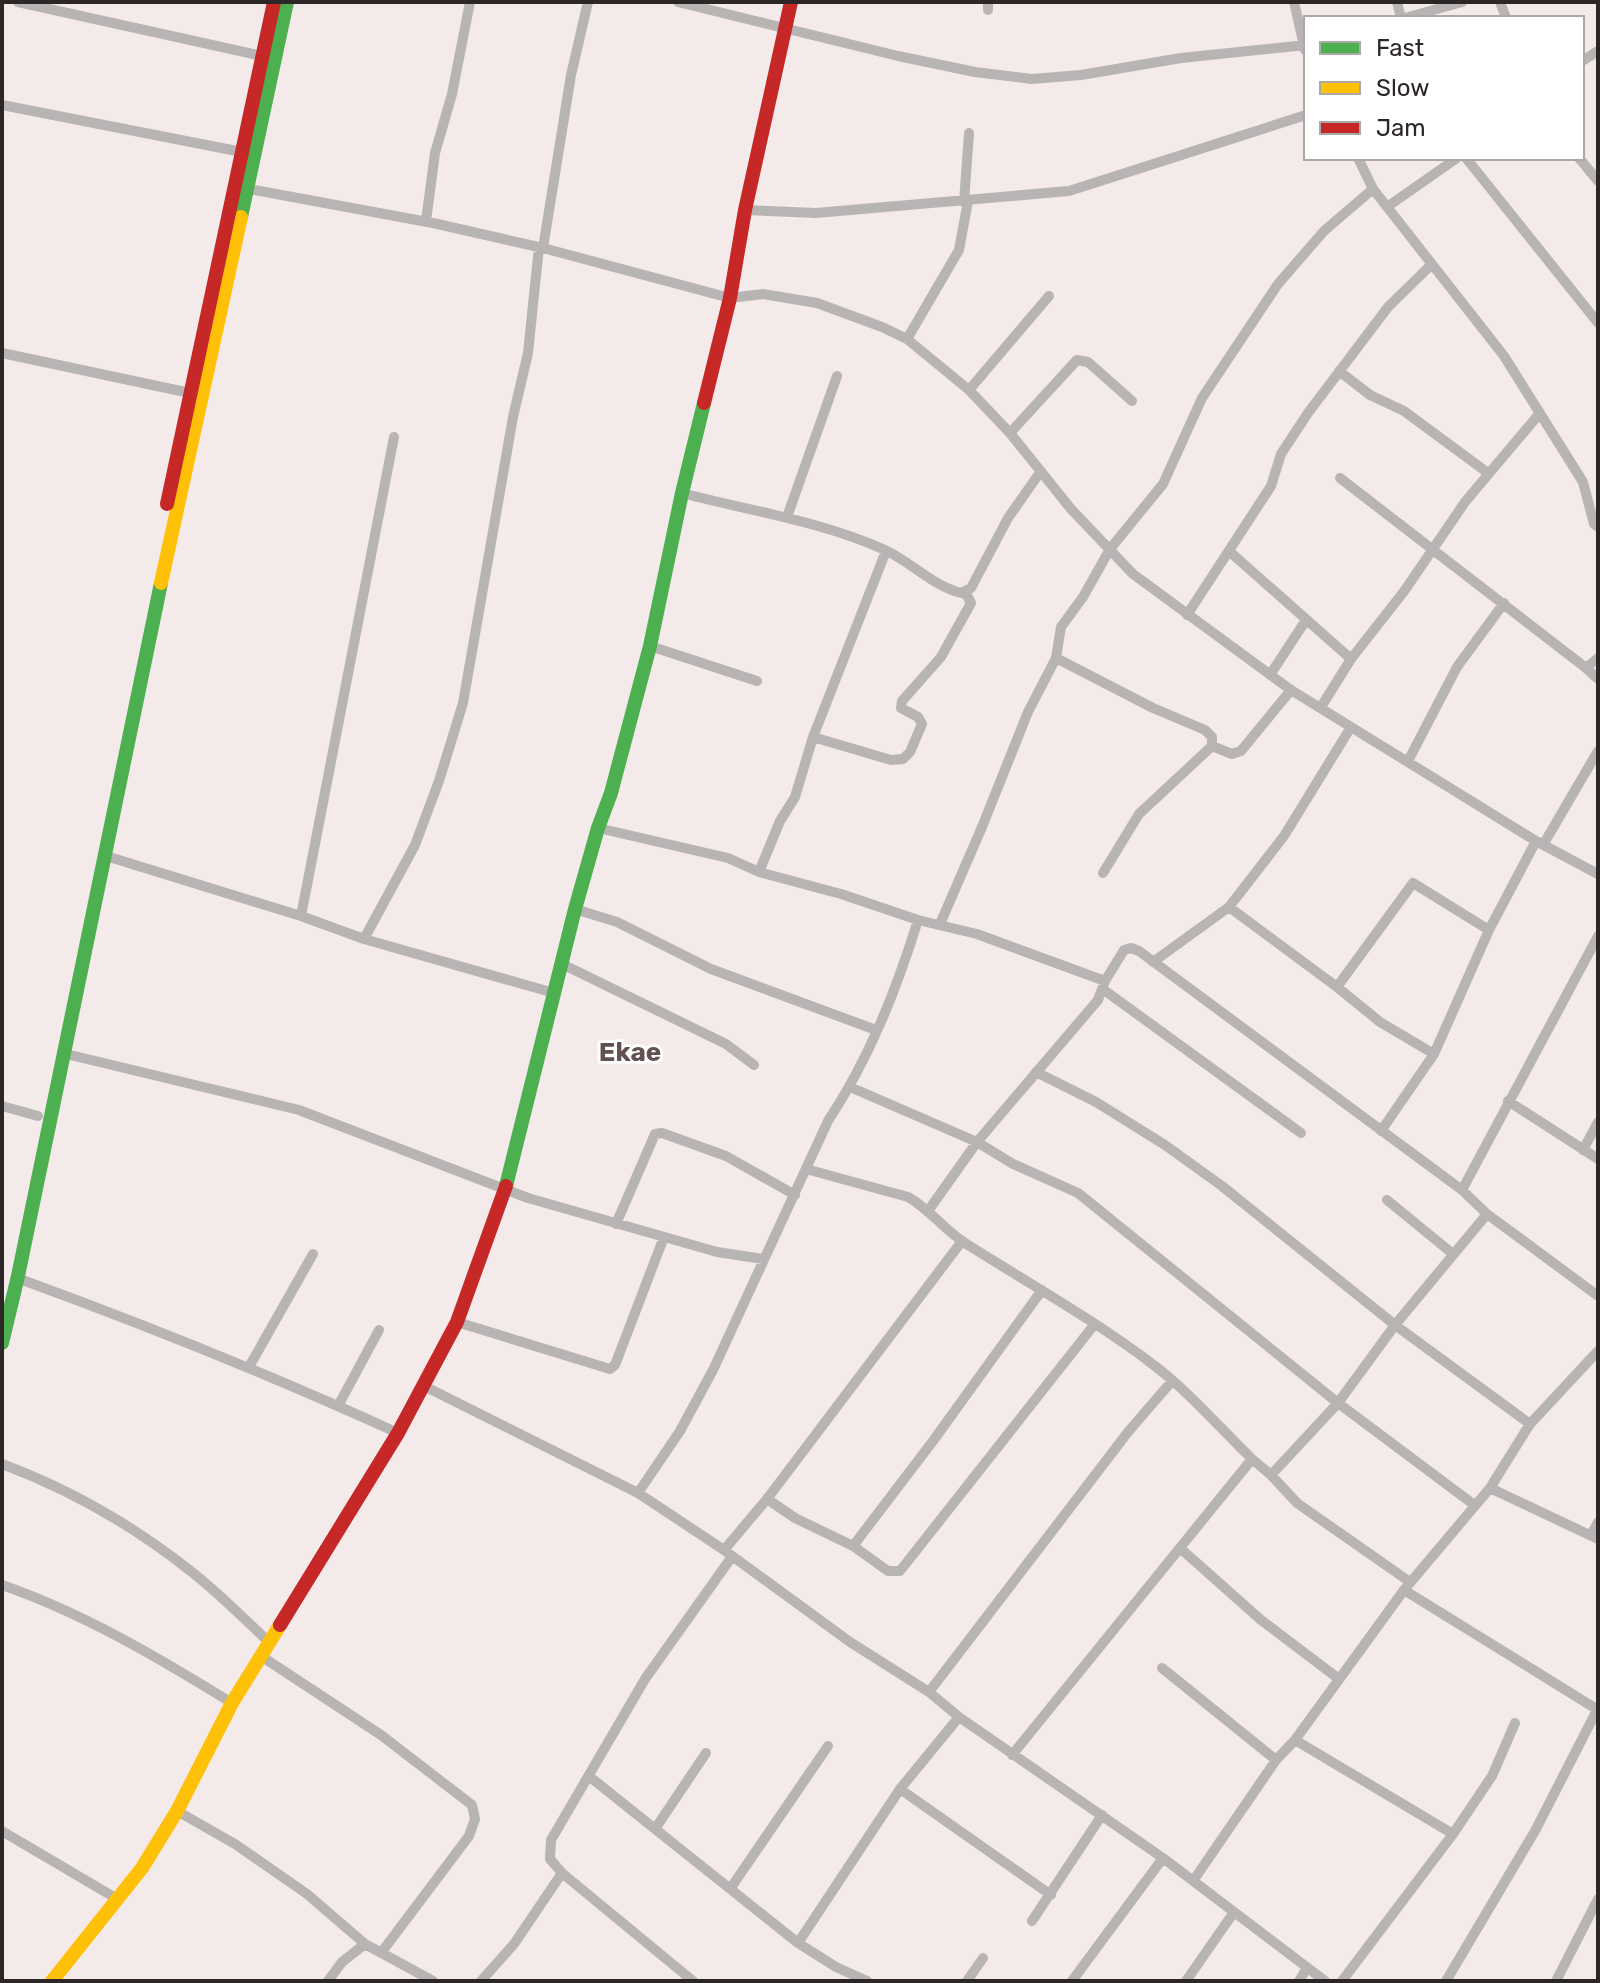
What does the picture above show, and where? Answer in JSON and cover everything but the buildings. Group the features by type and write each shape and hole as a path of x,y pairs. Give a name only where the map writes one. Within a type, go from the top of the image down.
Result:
{"main road":[{"path":"5,1299 17,1278 106,856 242,188 242,152 274,2"},
{"path":"2,1343 5,1299 38,1116 190,393 287,2"},
{"path":"58,1979 142,1868 177,1811 232,1703 398,1433 457,1322 505,1188 575,909 611,793 650,646 682,493 730,298 745,210 791,2"}],"street":[{"path":"18,2 262,56"},
{"path":"426,221 435,153 452,94 470,2"},
{"path":"364,939 415,845 463,703 513,417 528,353 541,248 571,75 588,2"},
{"path":"678,2 898,56 975,72 1032,79 1081,75 1181,58 1304,48"},
{"path":"1294,2 1304,44"},
{"path":"1410,16 1462,2"},
{"path":"2,105 242,152"},
{"path":"745,210 816,213 1069,191 1304,116"},
{"path":"907,339 959,250 966,201 969,133"},
{"path":"1359,160 1373,189 1504,356 1583,482 1594,524 1598,527"},
{"path":"1387,207 1454,160"},
{"path":"1468,160 1598,323"},
{"path":"1581,160 1598,181"},
{"path":"242,188 426,221 730,298 763,294 817,303 907,339 969,390 1010,433 1071,509 1133,574 1291,690 1540,843 1598,874"},
{"path":"940,924 1028,712 1056,658 1061,627 1083,597 1110,549 1163,484 1202,398 1278,284 1324,231 1373,189"},
{"path":"1187,615 1216,575 1271,486 1287,444 1388,307 1431,265"},
{"path":"969,390 1049,296"},
{"path":"2,355 190,393"},
{"path":"1010,433 1077,360 1088,362 1132,401"},
{"path":"1339,371 1370,395 1396,406 1488,473"},
{"path":"787,517 837,376"},
{"path":"1321,707 1351,659 1488,473 1540,413"},
{"path":"301,916 394,437"},
{"path":"682,493 787,517 886,551 953,591 965,592 971,588 1008,518 1041,471"},
{"path":"1340,478 1598,679"},
{"path":"759,872 780,821 795,797 813,737 886,551"},
{"path":"1229,551 1351,659"},
{"path":"813,737 891,760 903,759 910,752 922,724 918,717 901,708 902,701 941,657 967,615 971,603 965,592"},
{"path":"1408,761 1457,667 1504,603"},
{"path":"1270,675 1306,620"},
{"path":"650,646 757,681"},
{"path":"1056,658 1153,708 1205,730 1212,737 1212,746 1139,814 1103,873"},
{"path":"1586,668 1598,658"},
{"path":"1212,746 1232,754 1241,751 1291,690"},
{"path":"1153,962 1229,907 1284,836 1351,727"},
{"path":"1381,1131 1434,1054 1489,930 1598,751"},
{"path":"598,828 728,858 759,872 821,888 918,920 977,934 1104,985 1301,1133"},
{"path":"106,856 301,916 364,939 554,993"},
{"path":"1337,987 1413,883 1489,930"},
{"path":"1229,907 1380,1022 1434,1054"},
{"path":"575,909 617,922 711,969 876,1030"},
{"path":"638,1493 680,1431 713,1370 828,1121 850,1087 876,1030 903,969 918,920"},
{"path":"1462,1190 1598,936"},
{"path":"928,1211 977,1142 1098,1000 1124,950 1131,948 1462,1190 1487,1214 1598,1296"},
{"path":"562,964 726,1044 754,1065"},
{"path":"62,1053 299,1110 528,1198 717,1252 763,1259"},
{"path":"1036,1072 1120,1116 1165,1145 1222,1186 1395,1325 1530,1424"},
{"path":"850,1087 977,1142 1013,1164 1078,1193 1338,1403 1473,1504"},
{"path":"1508,1101 1598,1159"},
{"path":"2,1106 38,1116"},
{"path":"1583,1150 1598,1122"},
{"path":"616,1224 655,1134 662,1133 726,1156 795,1195"},
{"path":"806,1169 908,1197 962,1241 1154,1365 1297,1503 1407,1586 1598,1710 1535,1831 1446,1981"},
{"path":"1387,1200 1453,1254"},
{"path":"1271,1475 1338,1403 1395,1325 1487,1214"},
{"path":"457,1322 610,1369 615,1365 664,1237"},
{"path":"693,1981 562,1873 550,1859 551,1840 590,1777 619,1720 728,1554 962,1241"},
{"path":"249,1367 313,1254"},
{"path":"17,1278 95,1305 249,1367 398,1433"},
{"path":"853,1546 1042,1290"},
{"path":"767,1499 795,1518 853,1546 888,1571 900,1571 1094,1325"},
{"path":"338,1406 379,1330"},
{"path":"1193,1881 1276,1760 1295,1740 1407,1586 1473,1504 1490,1488 1530,1424 1598,1351"},
{"path":"929,1692 1128,1432 1172,1381"},
{"path":"422,1385 638,1493 850,1642 929,1692 1012,1755 1163,1858 1325,1981"},
{"path":"1012,1755 1252,1459"},
{"path":"2,1464 32,1475 118,1520 189,1569 265,1649 459,1792 472,1805 475,1819 469,1836 381,1953"},
{"path":"1490,1488 1594,1537 1598,1522"},
{"path":"1180,1548 1261,1620 1339,1679"},
{"path":"2,1585 33,1596 158,1657 232,1703"},
{"path":"1162,1668 1276,1760"},
{"path":"798,1943 900,1789 959,1717"},
{"path":"1342,1981 1453,1834 1492,1776 1515,1723"},
{"path":"1295,1740 1453,1834"},
{"path":"730,1889 828,1746"},
{"path":"655,1829 706,1753"},
{"path":"590,1777 798,1943 836,1967 867,1981"},
{"path":"900,1789 1051,1895"},
{"path":"177,1811 235,1844 307,1894 365,1944 433,1981"},
{"path":"1032,1921 1102,1815"},
{"path":"2,1831 119,1900"},
{"path":"1072,1981 1163,1858"},
{"path":"481,1981 514,1944 562,1873"},
{"path":"1556,1981 1598,1899"},
{"path":"1186,1981 1234,1912"},
{"path":"328,1981 342,1962 365,1944"},
{"path":"967,1981 983,1958"},
{"path":"1299,1981 1307,1968"}],"traffic: fast":[{"path":"241,217 287,2"},
{"path":"506,1186 575,909 611,793 650,646 704,403"},
{"path":"2,1343 161,583"}],"traffic: slow":[{"path":"161,583 241,217"},
{"path":"52,1981 142,1868 177,1811 232,1703 280,1625"}],"traffic: jam":[{"path":"167,504 274,2"},
{"path":"704,403 730,298 745,210 791,2"},
{"path":"280,1625 398,1433 457,1322 506,1186"}],"district":[{"name":"Ekae","path":"630,1052"}]}
